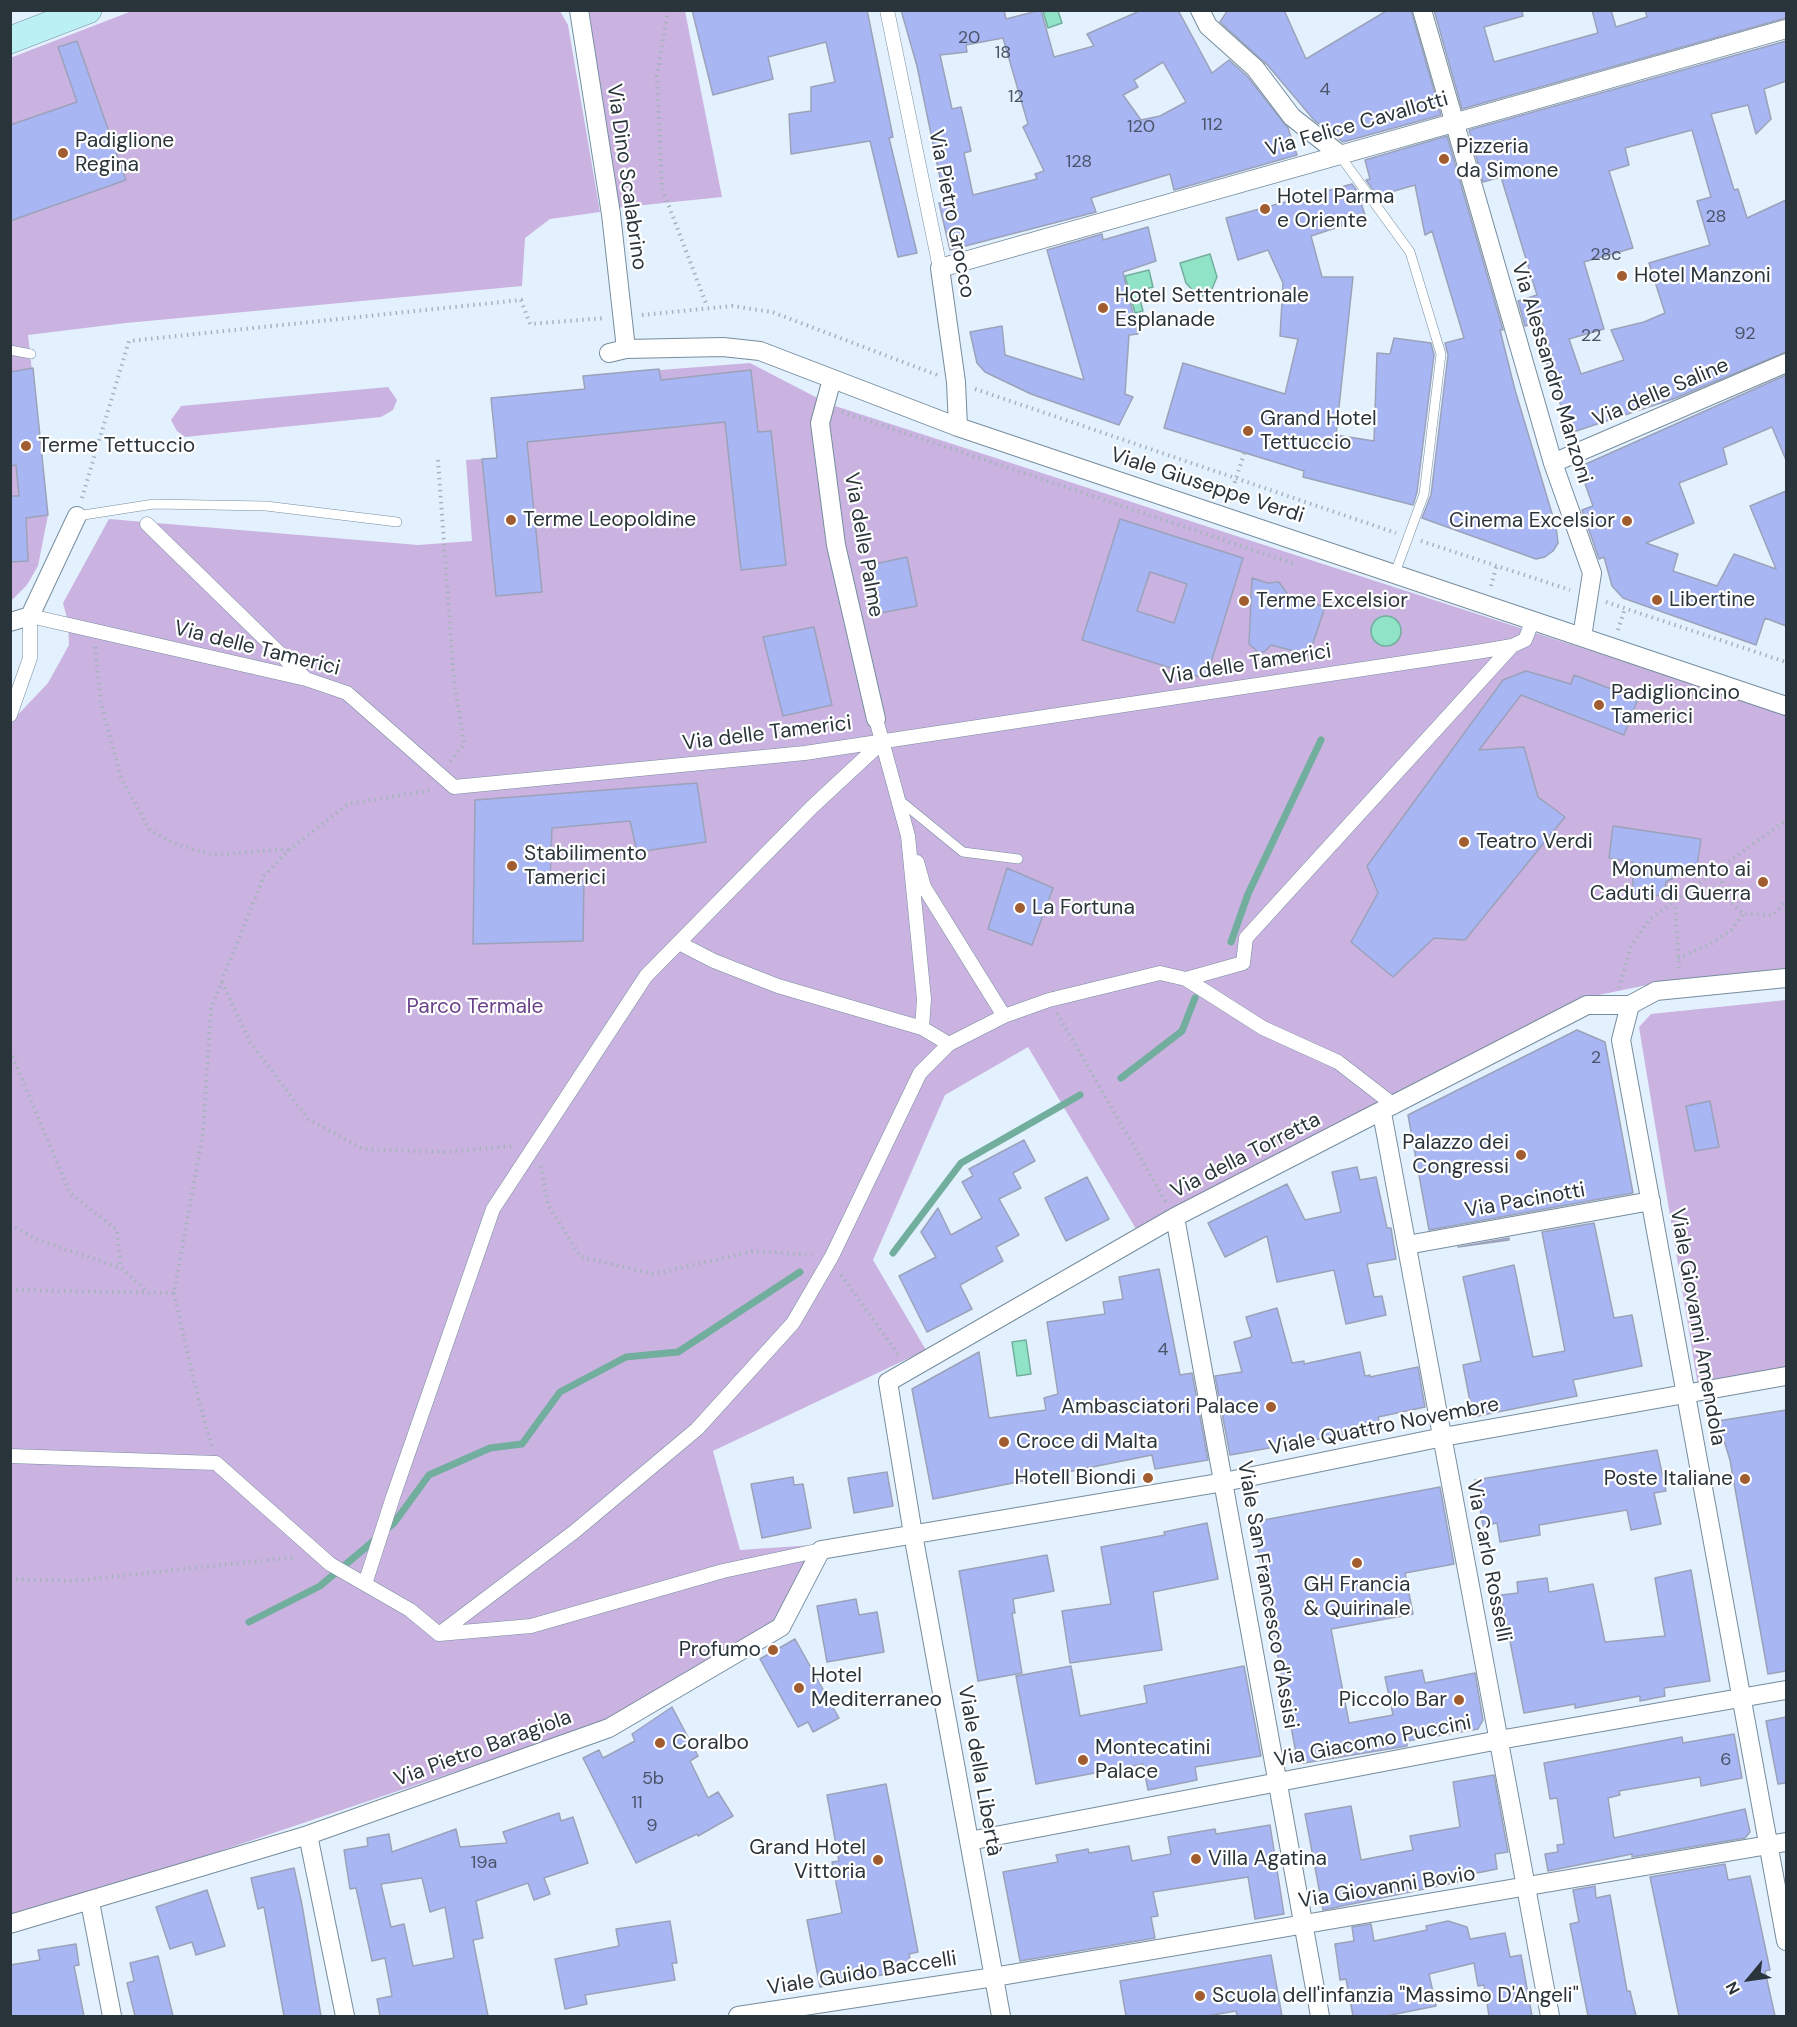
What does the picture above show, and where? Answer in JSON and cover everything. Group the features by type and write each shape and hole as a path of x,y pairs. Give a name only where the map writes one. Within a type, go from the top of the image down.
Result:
{"main road":[{"path":"10,40 88,10"}],"street":[{"name":"Via Dino Scalabrino","path":"579,10 611,214 617,351"},
{"name":"Via Pietro Grocco","path":"887,10 940,268 956,382 957,427"},
{"path":"1200,10 1208,26 1255,68 1292,117 1338,153"},
{"name":"Via Alessandro Manzoni","path":"1422,10 1553,464 1592,573 1582,637"},
{"name":"Via Felice Cavallotti","path":"940,268 1338,153 1786,29"},
{"name":"Viale Giuseppe Verdi","path":"617,351 723,347 760,351 957,427 1786,705"},
{"name":"Via delle Saline","path":"1553,464 1786,363"},
{"name":"Via delle Palme","path":"832,379 820,423 836,545 876,719"},
{"path":"10,715 30,658 30,616 77,516"},
{"path":"147,524 306,679"},
{"path":"10,622 30,616"},
{"name":"Via delle Tamerici","path":"30,616 306,679 347,693 454,787 805,753 1512,646"},
{"path":"1186,979 1243,963 1246,938 1512,646 1525,640 1533,620"},
{"path":"876,719 888,769 924,886 1004,1016"},
{"path":"365,1584 493,1209 646,976 812,807 882,742"},
{"path":"908,836 924,999 922,1028"},
{"path":"679,944 714,961 778,986 922,1028 950,1044"},
{"path":"440,1634 574,1532 697,1429 794,1323 832,1256 920,1073 950,1044 1004,1016 1049,1000 1160,973 1186,979 1263,1028 1338,1062 1389,1110"},
{"name":"Via della Torretta","path":"913,1534 888,1382 1175,1217 1389,1110 1587,1005 1622,1005 1656,991 1786,978"},
{"name":"Viale Giovanni Amendola","path":"1622,1005 1621,1040 1743,1698 1778,1843 1786,1941"},
{"name":"Via Carlo Rosselli","path":"1389,1110 1407,1245 1550,2016"},
{"name":"Via Pacinotti","path":"1407,1245 1651,1201"},
{"name":"Viale San Francesco d'Assisi","path":"1175,1217 1320,2016"},
{"name":"Viale Quattro Novembre","path":"913,1534 1224,1482 1443,1437 1786,1376"},
{"path":"10,1456 216,1463 330,1564 410,1610 440,1634 531,1626 723,1571 821,1550 913,1534"},
{"name":"Viale della Libertà","path":"913,1534 1001,2016"},
{"name":"Via Pietro Baragiola","path":"10,1924 90,1902 308,1835 609,1728 781,1627 821,1550"},
{"name":"Via Giacomo Puccini","path":"969,1841 1279,1784 1499,1740 1786,1690"},
{"path":"308,1835 345,2016"},
{"name":"Via Giovanni Bovio","path":"994,1977 1526,1888 1778,1843"},
{"path":"90,1902 112,2016"},
{"name":"Viale Guido Baccelli","path":"738,2016 776,2013 994,1977"}],"lane":[{"path":"1338,153 1410,252 1441,354 1424,494 1395,573"},
{"path":"10,350 31,354"},
{"path":"77,516 154,504 266,506 397,522"},
{"path":"898,799 963,852 1018,859"}],"path":[{"path":"668,10 657,76 663,188 707,306 732,306 772,312 956,382 1408,537 1497,564 1786,662"},
{"path":"77,516 129,341 521,300"},
{"path":"1236,478 1245,451"},
{"path":"438,460 454,681 464,744 440,774"},
{"path":"94,632 101,703 122,778 150,830 173,843 212,855 290,849"},
{"path":"216,1463 193,1378 174,1293 203,1132 211,1008 264,876 290,849 348,804 454,787"},
{"path":"1622,1005 1631,946 1650,919 1786,822"},
{"path":"1718,870 1728,899 1743,914 1773,915 1786,901"},
{"path":"1675,901 1681,988"},
{"path":"1678,958 1709,945 1731,930 1743,914"},
{"path":"222,982 250,1042 308,1119 363,1149 445,1152 537,1143 548,1205 581,1257 654,1274 754,1251 832,1256 840,1274 909,1369"},
{"path":"1049,1000 1175,1217"},
{"path":"10,1051 70,1193 117,1230 121,1268"},
{"path":"10,1225 38,1239 121,1268 148,1292"},
{"path":"10,1290 174,1293"},
{"path":"10,1580 72,1581 320,1555"}],"green space":[{"path":"132,11 560,11 568,25 600,212 550,219 525,238 522,286 126,323 28,335 48,515 38,566 27,585 11,601 10,58"},
{"path":"589,11 685,11 722,197 615,208"},
{"name":"Parco Termale","path":"750,363 829,404 1786,714 1786,968 1662,982 1579,999 1136,1229 1028,1047 945,1095 873,1260 926,1350 713,1451 740,1550 813,1545 772,1624 606,1721 134,1880 11,1916 11,722 48,683 69,645 68,622 63,603 109,519 418,545 472,541 466,460 497,458 491,398 584,389 583,376"},
{"path":"388,387 397,400 393,410 381,417 185,437 177,431 171,420 181,406"},
{"path":"1786,1000 1786,1369 1698,1386 1639,1027 1651,1014"}],"shaded area":[{"path":"1043,11 1058,11 1062,23 1048,28"},
{"path":"1210,254 1217,277 1211,291 1203,296 1195,293 1186,283 1180,263"},
{"path":"1149,270 1153,287 1138,291 1143,311 1135,313 1125,276"},
{"path":"1386,616 1397,620 1401,631 1397,642 1386,646 1375,642 1371,631 1375,620"},
{"path":"1026,1340 1031,1374 1017,1376 1012,1342"}],"building":[{"path":"692,10 867,10 893,137 889,138 917,253 898,257 870,141 791,154 789,114 811,111 811,87 835,82 826,42 768,57 773,79 713,95"},
{"path":"901,10 1004,10 1006,19 1041,10 1054,57 1094,46 1087,34 1142,10 1178,10 1212,73 1229,60 1247,76 1288,128 1297,155 1174,190 1170,174 1091,198 1096,212 950,250 939,203 945,202 917,66","holes":["1003,38 1028,124 1023,127 1044,171 1035,174 1037,179 973,195 964,153 971,151 961,107 952,109 940,55 967,52 966,45","1163,62 1186,102 1160,116 1141,120 1123,95 1138,87 1134,80"]},
{"path":"1228,10 1284,10 1306,59 1388,10 1411,10 1441,115 1343,142 1314,120 1265,62 1266,64 1220,22"},
{"path":"1434,10 1522,10 1523,16 1484,27 1494,62 1598,33 1592,10 1611,10 1616,27 1647,17 1645,10 1786,10 1786,18 1462,109"},
{"name":"Padiglione Regina","path":"77,41 126,180 10,221 10,125 77,102 58,47"},
{"path":"1786,41 1786,81 1764,89 1771,119 1756,134 1748,105 1711,114 1734,190 1738,189 1747,218 1786,200 1786,352 1676,398 1570,433 1546,361 1553,359 1542,321 1525,326 1518,301 1537,295 1501,177 1483,182 1469,130","holes":["1692,130 1711,197 1697,201 1710,245 1649,263 1665,313 1644,322 1611,330 1624,360 1581,374 1569,339 1604,329 1584,262 1633,248 1609,171 1629,165 1625,148"]},
{"path":"1447,136 1503,330 1500,330 1515,390 1556,527 1558,543 1553,551 1545,557 1536,559 1422,518 1431,495 1448,355 1445,343 1464,338 1432,231 1425,235 1415,185 1377,196 1366,180 1370,179 1365,160"},
{"path":"1352,184 1364,200 1360,200 1366,218 1311,236 1322,277 1353,277 1336,435 1374,441 1377,353 1390,354 1394,338 1431,343 1434,355 1417,492 1413,505 1303,477 1304,471 1164,428 1183,363 1285,394 1298,339 1280,336 1283,283 1268,250 1238,260 1226,218"},
{"path":"1148,227 1156,261 1123,272 1138,334 1129,335 1125,394 1133,397 1119,425 1031,394 985,372 977,363 970,332 1002,326 1005,355 1084,380 1047,250 1102,234 1103,240"},
{"name":"Terme Tettuccio","path":"33,368 48,515 26,518 28,561 10,562 10,496 19,496 16,465 10,466 10,372"},
{"name":"Terme Leopoldine","path":"659,369 661,380 751,370 758,432 771,431 786,565 741,570 725,422 527,442 542,592 496,596 482,459 497,458 491,398 585,389 583,376"},
{"path":"1786,375 1786,460 1772,427 1723,448 1727,464 1679,483 1694,523 1646,543 1678,554 1673,571 1717,586 1734,554 1776,569 1750,506 1786,491 1786,626 1765,618 1756,645 1623,598 1612,586 1604,557 1599,559 1582,510 1593,506 1579,467"},
{"name":"Terme Excelsior","path":"1120,519 1243,558 1206,679 1082,640","holes":["1150,572 1187,584 1174,623 1137,611"]},
{"path":"907,557 917,606 875,614 865,566"},
{"path":"1252,578 1268,583 1279,582 1289,596 1325,607 1309,655 1271,645 1264,652 1258,652 1249,644"},
{"path":"814,627 832,705 783,716 763,637"},
{"name":"Teatro Verdi","path":"1526,671 1571,684 1574,675 1638,699 1624,735 1521,695 1479,750 1524,747 1538,797 1565,817 1465,940 1434,938 1393,977 1351,942 1378,893 1367,866 1503,680"},
{"name":"Stabilimento Tamerici","path":"697,783 706,842 637,852 630,821 552,828 550,882 584,880 583,941 473,944 475,800"},
{"path":"1613,826 1701,839 1696,873 1678,875 1666,882 1663,896 1633,894 1633,862 1609,858"},
{"name":"La Fortuna","path":"1007,868 1053,888 1032,945 988,929"},
{"name":"Palazzo dei Congressi","path":"1577,1030 1605,1042 1633,1193 1429,1230 1408,1115"},
{"path":"1710,1101 1719,1147 1695,1151 1686,1106"},
{"path":"1024,1140 1035,1161 1013,1173 1021,1188 999,1199 1019,1235 996,1247 1003,1261 960,1285 972,1309 927,1332 899,1276 936,1257 921,1232 938,1208 951,1235 982,1218 962,1182 973,1176 969,1169"},
{"path":"1357,1167 1360,1180 1376,1177 1387,1228 1391,1228 1396,1259 1367,1264 1374,1297 1382,1296 1386,1315 1346,1324 1334,1270 1277,1282 1267,1236 1225,1257 1208,1223 1287,1184 1305,1220 1341,1212 1332,1172"},
{"path":"1087,1177 1109,1219 1066,1241 1045,1198"},
{"path":"1594,1223 1614,1318 1632,1315 1642,1366 1573,1380 1577,1396 1473,1417 1463,1365 1481,1361 1463,1277 1514,1265 1533,1357 1565,1351 1542,1232"},
{"path":"1509,1238 1509,1240 1458,1247"},
{"path":"1159,1269 1180,1375 1192,1373 1208,1460 1155,1469 1152,1455 933,1499 912,1389 979,1352 989,1418 1046,1410 1044,1398 1058,1394 1047,1322 1105,1314 1103,1302 1123,1299 1119,1277"},
{"path":"1277,1308 1292,1363 1304,1361 1304,1364 1360,1352 1365,1376 1370,1375 1370,1377 1418,1367 1425,1407 1378,1417 1381,1428 1230,1455 1215,1376 1242,1372 1234,1342 1252,1337 1246,1317"},
{"path":"1786,1410 1786,1671 1768,1674 1730,1460 1718,1421"},
{"path":"1657,1450 1666,1491 1654,1493 1661,1524 1631,1530 1627,1510 1539,1525 1540,1535 1500,1542 1497,1523 1483,1526 1475,1480"},
{"path":"887,1472 893,1506 854,1513 848,1478"},
{"path":"793,1477 794,1485 803,1484 811,1528 762,1538 751,1484"},
{"path":"1440,1487 1454,1564 1405,1573 1413,1614 1331,1629 1349,1723 1393,1715 1385,1677 1422,1670 1425,1683 1475,1673 1483,1720 1478,1729 1407,1741 1407,1746 1298,1764 1253,1522"},
{"path":"1207,1523 1218,1579 1153,1592 1162,1650 1070,1663 1062,1611 1111,1604 1101,1547 1165,1535 1164,1532"},
{"path":"1047,1555 1054,1591 1013,1599 1015,1613 1012,1613 1022,1673 978,1681 959,1571"},
{"path":"1691,1570 1710,1681 1664,1688 1665,1696 1640,1701 1640,1696 1575,1708 1575,1704 1524,1713 1501,1595 1518,1593 1517,1582 1547,1578 1549,1592 1593,1584 1605,1642 1665,1636 1655,1578"},
{"path":"856,1599 859,1615 877,1612 884,1652 827,1662 817,1606"},
{"name":"Hotel Mediterraneo","path":"795,1639 839,1718 813,1732 808,1722 798,1727 760,1659"},
{"path":"1071,1666 1080,1716 1147,1703 1144,1686 1244,1666 1261,1756 1195,1767 1197,1780 1148,1790 1143,1764 1036,1784 1016,1676"},
{"path":"672,1707 698,1756 690,1761 708,1798 718,1792 733,1816 698,1836 697,1834 636,1863 583,1758 599,1750 603,1758 635,1741 632,1734"},
{"path":"1786,1717 1786,1783 1778,1784 1766,1721"},
{"path":"1734,1734 1742,1778 1701,1786 1700,1777 1619,1791 1620,1795 1608,1798 1614,1838 1745,1809 1750,1832 1745,1838 1632,1857 1632,1854 1548,1871 1545,1854 1558,1852 1557,1845 1564,1844 1557,1798 1550,1799 1544,1763 1682,1737 1683,1743"},
{"path":"1494,1775 1508,1852 1495,1854 1497,1869 1462,1876 1463,1881 1323,1910 1305,1814 1351,1806 1361,1860 1413,1850 1410,1836 1460,1827 1453,1782"},
{"path":"886,1784 918,1952 909,1954 912,1969 820,1987 807,1920 842,1913 832,1862 839,1861 827,1795"},
{"path":"559,1813 561,1821 573,1817 588,1863 544,1878 550,1894 534,1900 528,1883 476,1901 483,1938 473,1940 488,2016 380,2016 377,1999 392,1996 385,1958 372,1961 356,1888 350,1889 344,1850 368,1846 367,1838 389,1834 392,1852 456,1829 460,1847 507,1843 503,1832","holes":["422,1878 430,1912 445,1907 454,1958 413,1966 404,1924 391,1927 381,1884"]},
{"path":"1270,1825 1284,1914 1255,1919 1248,1877 1153,1892 1158,1916 1151,1917 1155,1938 1020,1961 1003,1872 1058,1862 1056,1855 1088,1849 1089,1853 1129,1846 1132,1861 1171,1854 1168,1837 1215,1829 1216,1834"},
{"path":"1725,1864 1728,1880 1750,1876 1770,1970 1765,1971 1775,2016 1679,2016 1650,1877"},
{"path":"294,1868 321,2016 284,2016 264,1907 258,1909 251,1878"},
{"path":"1595,1886 1596,1898 1610,1895 1627,1991 1630,1991 1636,2016 1588,2016 1570,1924 1579,1922 1573,1890"},
{"path":"207,1890 225,1946 196,1955 192,1942 170,1949 156,1907"},
{"path":"670,1921 677,1963 672,1963 675,1980 585,1995 587,2004 565,2009 555,1959 619,1946 616,1929"},
{"path":"1448,1921 1467,1927 1470,1939 1505,1933 1510,1957 1521,1955 1532,2016 1489,2016 1484,1985 1478,1986 1474,1963 1429,1974 1436,2006 1386,2016 1353,2016 1346,1979 1340,1980 1335,1944 1354,1941 1352,1927 1371,1924 1374,1941 1427,1930 1426,1926"},
{"path":"76,1944 79,1965 74,1966 84,2016 10,2016 10,1965 40,1960 38,1950"},
{"name":"Scuola dell'infanzia \"Massimo D'Angeli\"","path":"1271,1955 1282,2016 1237,2016 1236,2011 1207,2016 1126,2016 1120,1981"},
{"path":"158,1956 173,2016 135,2016 127,1983 134,1981 130,1963"}],"waterway":[{"path":"1231,942 1248,894 1321,740"},
{"path":"1121,1078 1182,1031 1195,998"},
{"path":"893,1253 961,1163 1080,1095"},
{"path":"385,1531 394,1523 429,1475 490,1448 522,1444 560,1392 626,1357 678,1352 800,1272"},
{"path":"249,1622 320,1586 377,1538"}],"place":[{"name":"Padiglione Regina","path":"63,153"},
{"name":"Pizzeria da Simone","path":"1444,159"},
{"name":"Hotel Parma e Oriente","path":"1265,209"},
{"name":"Hotel Manzoni","path":"1622,276"},
{"name":"Hotel Settentrionale Esplanade","path":"1103,308"},
{"name":"Grand Hotel Tettuccio","path":"1248,431"},
{"name":"Terme Tettuccio","path":"26,446"},
{"name":"Terme Leopoldine","path":"511,520"},
{"name":"Cinema Excelsior","path":"1627,521"},
{"name":"Libertine","path":"1657,600"},
{"name":"Terme Excelsior","path":"1244,601"},
{"name":"Padiglioncino Tamerici","path":"1599,705"},
{"name":"Teatro Verdi","path":"1464,842"},
{"name":"Stabilimento Tamerici","path":"512,866"},
{"name":"Monumento ai Caduti di Guerra","path":"1763,882"},
{"name":"La Fortuna","path":"1020,908"},
{"name":"Palazzo dei Congressi","path":"1521,1155"},
{"name":"Ambasciatori Palace","path":"1271,1407"},
{"name":"Croce di Malta","path":"1004,1442"},
{"name":"Hotell Biondi","path":"1148,1478"},
{"name":"Poste Italiane","path":"1745,1479"},
{"name":"GH Francia & Quirinale","path":"1357,1563"},
{"name":"Profumo","path":"773,1650"},
{"name":"Hotel Mediterraneo","path":"799,1688"},
{"name":"Piccolo Bar","path":"1459,1700"},
{"name":"Coralbo","path":"660,1743"},
{"name":"Montecatini Palace","path":"1083,1760"},
{"name":"Villa Agatina","path":"1196,1859"},
{"name":"Grand Hotel Vittoria","path":"878,1860"},
{"name":"Scuola dell'infanzia \"Massimo D'Angeli\"","path":"1200,1996"}]}
